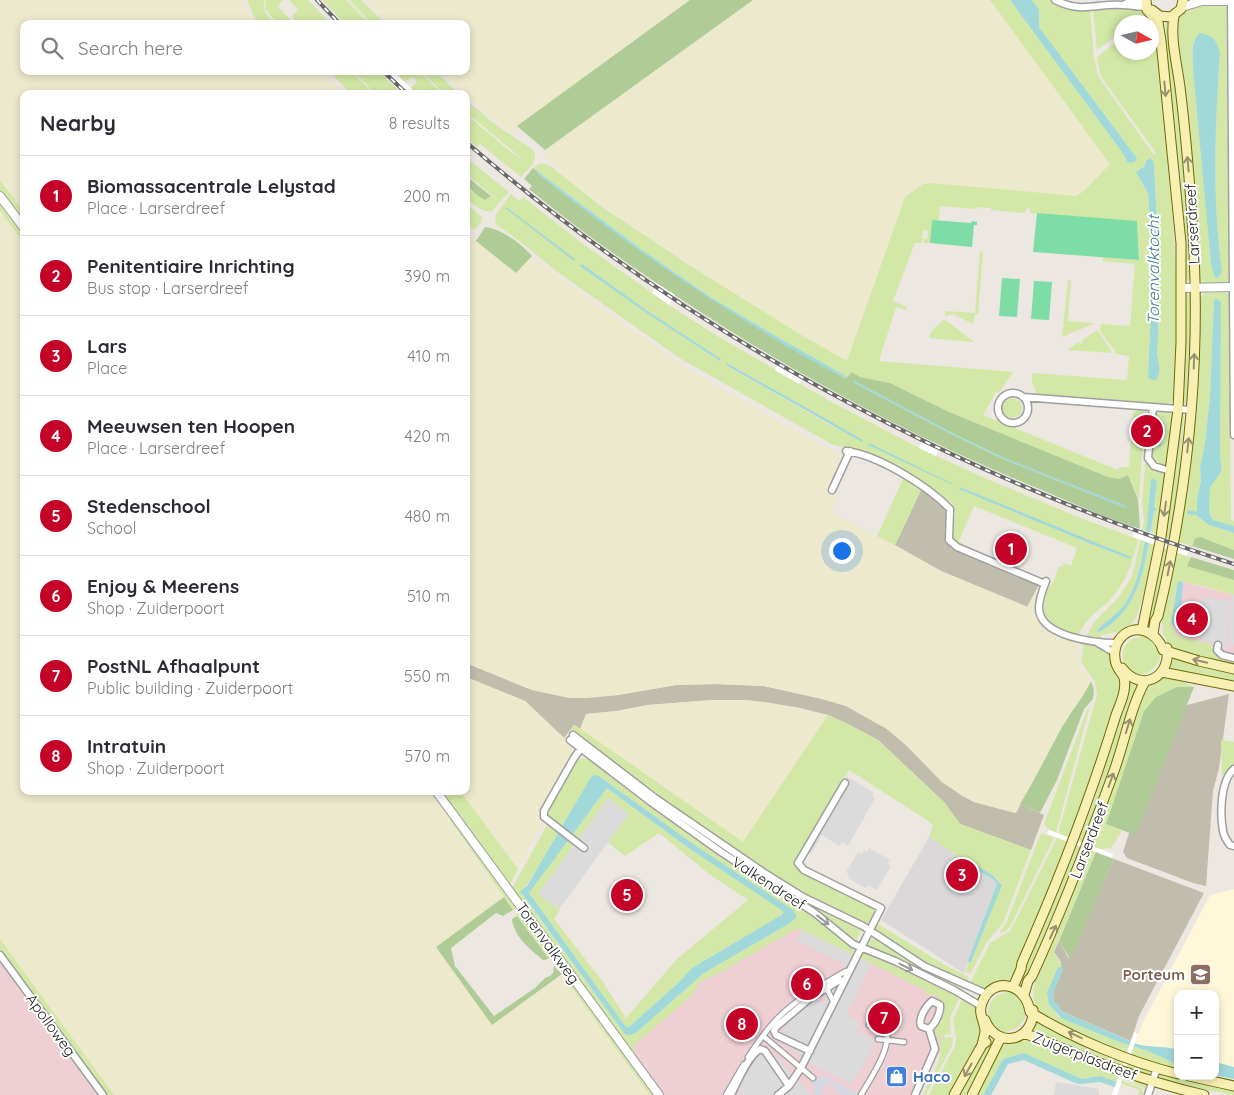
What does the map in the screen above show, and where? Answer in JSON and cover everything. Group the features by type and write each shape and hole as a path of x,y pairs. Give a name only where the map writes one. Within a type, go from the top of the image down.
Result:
{"main road":[{"path":"1148,3 1148,12 1164,17 1181,2"},
{"name":"Larserdreef","path":"1139,630 1161,537 1178,409 1182,288 1181,243 1158,22 1164,17 1174,39 1188,162 1193,235 1195,343 1191,410 1179,512 1156,634"},
{"path":"1139,630 1156,634 1165,642 1166,663 1162,672 1154,678 1143,681 1126,676 1116,664 1117,650 1124,635 1139,630"},
{"path":"1165,651 1234,669"},
{"path":"1143,681 1160,667 1165,651"},
{"path":"1162,672 1234,686"},
{"name":"Larserdreef","path":"1010,986 1022,970 1022,963 1071,848 1102,762 1123,693 1126,676"},
{"name":"Larserdreef","path":"1026,995 1032,976 1059,918 1090,837 1116,767 1143,681"},
{"path":"983,1007 992,994 1010,986"},
{"path":"954,1095 986,1041 988,1030 983,1007 987,994 996,988 1010,986 1026,995 1032,1013 1031,1024 1024,1033 1014,1038 1003,1038 988,1030"},
{"path":"972,1095 993,1054 994,1048 1003,1038 1021,1030 1032,1013"},
{"name":"Zuigerplasdreef","path":"1032,1013 1042,1020 1122,1056 1174,1073"},
{"name":"Zuigerplasdreef","path":"1024,1033 1108,1066 1152,1081 1204,1095"},
{"path":"1207,1080 1234,1086"}],"street":[{"path":"1055,0 1074,7 1123,5 1131,1 1148,3"},
{"path":"1181,2 1233,1 1234,435"},
{"path":"0,196 20,223"},
{"path":"1182,288 1233,288"},
{"path":"1023,397 1028,406 1022,420 1012,423 1002,419 998,410 999,401 1010,393 1023,397 1191,410"},
{"path":"1153,408 1148,458 1154,466 1170,472"},
{"path":"832,490 848,451 862,454 908,476 945,503 950,509 949,540 957,547 1045,582 1039,608 1041,618 1052,629 1117,650"},
{"path":"1218,644 1217,650 1222,655 1234,658"},
{"name":"Valkendreef","path":"571,737 650,802 721,852 815,913 853,944 895,961 954,990 983,1007"},
{"path":"582,747 544,811 544,818 584,848"},
{"name":"Valkendreef","path":"582,747 763,872 803,897 849,918 924,966 987,994"},
{"path":"1234,770 1229,774 1223,787 1222,824 1230,845 1234,846"},
{"path":"778,1095 789,1086 801,1068 881,908 811,873 798,863 845,783"},
{"name":"Torenvalkweg","path":"439,795 659,1095"},
{"name":"Apolloweg","path":"0,955 103,1095"},
{"path":"810,1051 776,1035 774,1031 776,1027 808,999 846,971 849,972"},
{"path":"726,1095 736,1076 777,1018 792,1005 825,986 840,980 844,982"},
{"path":"825,986 834,1003"},
{"path":"861,1095 888,1041 888,1034 870,1025"},
{"path":"915,1095 935,1049 929,1029"},
{"path":"763,1036 813,1078"},
{"path":"878,1039 904,1042"},
{"path":"731,1095 755,1052 760,1049 764,1051 789,1086"},
{"path":"1148,1095 1157,1068"}],"shaded area":[{"path":"0,0 243,0 251,20 20,20 20,75 325,75 341,90 20,90 20,207 0,180"},
{"path":"365,0 690,0 511,132 470,99 470,90 459,90 443,75 470,75 470,20 386,20"},
{"path":"753,0 990,0 1110,164 1084,191 1076,196 931,183 923,184 905,197 847,361 760,310 638,232 562,176 564,173 546,157 545,150"},
{"path":"0,211 20,238 20,795 432,795 504,897 436,947 492,1025 562,974 650,1095 114,1095 0,939"},
{"path":"470,236 516,273 532,256 694,373 826,448 842,455 826,492 837,497 831,513 941,571 1027,607 1039,585 1038,616 1042,624 1047,630 1062,637 1082,642 1079,664 1091,681 1064,725 1016,813 974,802 963,796 942,782 907,746 887,729 846,706 822,699 764,686 716,684 676,685 588,698 570,698 532,690 470,665"},
{"path":"921,490 944,506 946,512 947,543 952,549 1039,585 1028,607 941,571 895,545"},
{"path":"1183,582 1234,595 1234,659 1220,656 1215,645 1177,636 1171,624 1180,627"},
{"path":"1232,594 1234,595 1234,646 1228,645"},
{"path":"1202,597 1230,601 1226,647 1200,639 1198,636"},
{"path":"470,665 532,690 570,698 618,695 676,685 716,684 764,686 822,699 846,706 887,729 907,746 942,782 974,802 1015,813 1020,804 1044,815 1031,850 960,824 944,802 878,740 828,715 796,707 746,700 712,700 648,705 586,714 580,729 574,725 564,738 525,701 470,679"},
{"path":"470,679 525,701 572,748 571,756 538,813 538,818 543,822 518,869 463,795 470,795"},
{"path":"1229,694 1219,768 1213,791 1206,886 1193,883 1127,858 1123,852 1164,723 1176,708"},
{"path":"712,700 746,700 772,703 828,715 743,843 580,729 586,714 648,705"},
{"path":"846,776 874,793 872,796 875,798 848,846 842,842 840,846 822,835 811,854 807,852 848,782 844,780"},
{"path":"608,798 629,814 559,909 538,894"},
{"path":"929,837 993,879 997,884 964,973 881,920"},
{"path":"869,848 890,860 888,864 891,866 877,890 868,885 865,888 848,878 849,875 846,872 858,852 862,854 864,850 867,852"},
{"path":"1114,859 1204,893 1139,1016 1131,1041 1063,1012 1054,1001 1053,994 1061,962 1054,952 1059,941 1069,959"},
{"name":"Porteum","path":"1234,889 1234,1068 1219,1065 1219,990 1174,990 1174,1051 1134,1045 1142,1024 1210,895"},
{"path":"804,921 849,949 945,994 947,1017 943,1046 917,1095 652,1095 618,1049 702,977"},
{"path":"802,930 871,964 846,1015 860,1023 856,1031 874,1040 870,1053 852,1084 810,1063 800,1053 787,1047 781,1033 794,1016 815,1000 824,1004 844,964 797,940"},
{"path":"0,948 108,1095 0,1095"},
{"path":"763,1054 778,1057 790,1074 811,1095 738,1095 741,1083 756,1059"},
{"path":"822,1075 859,1095 841,1095 831,1084 828,1084 821,1091 823,1095 816,1095 811,1081 814,1077 819,1079"},
{"path":"1056,1082 1099,1089 1099,1095 1054,1095"}],"green space":[{"path":"247,0 264,0 265,12 271,20 255,20"},
{"path":"266,0 283,0 278,6 290,20 275,20 266,10"},
{"path":"289,0 308,0 327,20 295,20 292,16 298,10"},
{"path":"322,0 346,0 366,20 341,20"},
{"path":"349,0 361,0 382,20 368,20"},
{"path":"690,0 753,0 545,150 517,126"},
{"path":"990,0 1010,0 1122,152 1128,163 1134,161 1136,157 1039,27 1039,9 1032,0 1049,0 1068,9 1090,10 1094,57 1098,76 1154,155 1156,153 1102,78 1097,57 1114,44 1114,60 1159,60 1159,58 1173,212 1177,305 1175,399 1167,405 1039,395 1033,385 1032,373 1127,380 1129,356 1117,354 1100,331 1101,324 1130,326 1135,264 1103,261 1103,257 1139,260 1137,221 1030,213 1030,208 1027,208 1025,213 991,210 991,208 977,207 976,209 940,206 939,220 932,220 930,243 924,243 924,239 927,239 928,231 923,230 922,243 915,243 893,301 907,307 906,310 896,307 879,361 1013,372 999,393 996,392 983,415 1118,470 1120,467 1129,467 1133,413 1137,410 1145,412 1139,499 1128,475 1119,479 1108,477 949,412 890,383 860,377 852,372 847,377 709,296 642,250 533,168 541,163 549,165 602,207 692,267 847,361 905,197 923,184 931,183 1076,196 1084,191 1110,164","holes":["1146,161 1154,167 1157,210 1159,294 1156,348 1151,323 1152,240 1148,193 1136,172 1144,168"]},
{"path":"1226,3 1229,285 1205,284 1199,279 1197,233 1175,25 1179,15 1186,9","holes":["1192,46 1220,52 1215,162 1217,218 1222,272 1193,69"]},
{"path":"1115,8 1138,9 1146,13 1143,15 1114,15 1114,37 1097,50 1093,10"},
{"path":"1165,20 1167,20 1171,47 1184,167 1191,279 1189,281 1185,279 1182,214 1166,53"},
{"path":"333,75 355,75 370,90 347,90"},
{"path":"357,75 383,75 398,89 397,90 372,90"},
{"path":"397,75 423,75 439,90 413,90 411,88 417,82 414,77 405,82"},
{"path":"425,75 439,75 455,90 441,90"},
{"path":"470,103 495,124 533,150 535,158 530,168 521,177 480,144 477,147 470,141 470,117 507,149 526,162 470,115"},
{"path":"470,161 509,192 492,211 481,209 470,201 470,188 480,196 491,196 499,201 470,177"},
{"path":"533,168 611,229 686,282 763,331 843,377 846,378 852,372 860,377 890,383 949,412 1108,477 1119,479 1128,475 1138,499 1140,529 1079,506 947,449 809,378 720,324 620,258 529,189 532,186 524,179","holes":["853,382 1002,457 1126,508 1001,458 951,434"]},
{"path":"470,179 491,196 485,200 470,188"},
{"path":"0,180 20,207 20,221 0,194"},
{"path":"511,194 519,201 523,197 583,244 669,305 719,337 828,400 919,448 985,478 1078,517 1138,539 1127,575 1120,588 1090,618 1079,635 1051,625 1046,621 1044,615 1049,586 1052,585 1059,566 1062,567 1064,563 1071,566 1077,548 974,506 959,541 964,544 952,541 951,533 955,514 952,503 907,473 859,450 833,445 681,359 556,271 497,225 495,221 496,214","holes":["582,264 646,310 721,359 720,361 645,312 581,266","728,363 863,441 828,424 726,365","960,487 1130,557 1130,559 960,489"]},
{"path":"0,201 20,228 20,238 0,211"},
{"path":"470,206 482,217 481,223 474,230 470,226"},
{"path":"1037,213 1137,221 1139,260 1033,252"},
{"path":"932,220 977,222 977,225 974,225 972,247 930,243"},
{"path":"485,227 510,237 532,256 516,273 476,241"},
{"path":"980,251 983,252 978,314 975,314 973,324 953,314 945,316 945,311 975,313"},
{"path":"1002,278 1020,279 1017,317 999,316"},
{"path":"1068,280 1071,280 1068,321 1095,323 1062,337"},
{"path":"1034,281 1052,282 1049,320 1031,319"},
{"path":"1229,292 1231,520 1234,521 1234,526 1212,520 1209,512 1210,488 1222,470 1220,458 1221,302 1217,299 1214,300 1210,397 1200,468 1201,480 1197,512 1187,514 1195,515 1209,525 1234,533 1234,550 1200,537 1194,541 1192,547 1178,542 1189,482 1195,420 1199,359 1199,298 1205,293"},
{"path":"1191,295 1192,310 1189,404 1182,403 1185,296"},
{"path":"943,320 974,342 929,338 930,333"},
{"path":"1097,330 1113,353 1067,350 1079,342 1083,343 1081,341"},
{"path":"1012,398 1019,401 1022,408 1019,415 1012,418 1005,415 1002,408 1005,401"},
{"path":"1167,412 1174,416 1168,467 1156,464 1152,457 1151,446 1155,415"},
{"path":"1180,415 1184,416 1180,481 1171,538 1151,630 1145,627 1170,510"},
{"path":"1147,463 1152,468 1163,473 1166,479 1149,578 1136,618 1123,631 1101,635 1103,641 1086,637 1094,622 1118,598 1131,578 1144,521 1142,501 1145,464","holes":["1151,480 1157,481 1154,507 1156,510 1154,510 1145,562 1134,595 1114,622 1099,632 1097,630 1122,608 1132,592 1141,561 1147,527"]},
{"path":"904,477 921,490 895,545 877,536"},
{"path":"1200,537 1234,550 1234,559 1192,546 1195,539"},
{"path":"1176,552 1190,557 1188,566 1234,580 1234,595 1178,581 1171,624 1177,636 1215,645 1217,652 1234,659 1234,667 1172,649 1163,635 1162,620"},
{"path":"1191,557 1234,570 1234,580 1187,566"},
{"path":"1143,634 1156,644 1160,659 1151,670 1139,676 1125,665 1123,656 1126,645 1130,640"},
{"path":"1084,643 1108,654 1118,670 1120,678 1117,696 1107,732 1072,832 1018,965 1008,981 993,988 980,989 969,985 990,943 1010,931 1056,840 1097,695 1095,682 1081,662"},
{"path":"1171,657 1234,671 1234,681 1168,669"},
{"path":"1169,675 1194,687 1185,687 1149,704 1144,711 1106,824 1122,831 1111,848 1101,849 1100,853 1096,852 1054,952 1062,966 1057,969 1047,993 1058,1016 1119,1042 1148,1051 1174,1063 1174,1069 1127,1054 1046,1018 1038,1010 1033,997 1035,981 1077,881 1137,705 1148,685"},
{"path":"1131,680 1137,683 1118,751 1087,836 1022,989 1016,986 1052,907 1093,804"},
{"path":"1091,681 1094,690 1093,699 1084,709 1057,780 1040,813 1020,804 1064,724"},
{"path":"1177,687 1194,687 1135,835 1106,824 1144,711 1156,697"},
{"path":"1090,706 1056,833 1044,824"},
{"path":"828,715 878,740 944,802 960,824 1031,850 1003,923 987,942 971,973 965,972 971,962 1001,884 998,880 929,837 933,825 927,820 849,770 795,865 819,882 875,908 876,912 867,925 795,890 626,774 570,730 575,725 743,842"},
{"path":"1221,740 1234,742 1234,764 1222,776"},
{"path":"586,758 812,913 853,946 854,956 798,928 698,983 696,990 686,1001 635,1044 633,1048 636,1054 633,1054 511,890 547,825 558,833 525,888 521,891 624,1033 631,1035 637,1032 704,973 787,925 795,918 599,776 591,777 563,826 549,817 547,811 574,763 578,759"},
{"path":"607,788 687,847 783,911 783,914 692,968 629,1027 626,1027 529,893 568,840 574,845 539,894 560,910 554,919 603,982 626,1018 677,959 748,900 709,874 659,833 625,856 608,843 628,815 579,838 573,834"},
{"path":"441,795 463,795 518,869 509,886"},
{"path":"451,817 517,906 514,911 449,819"},
{"path":"1042,833 1054,838 1010,927 1002,933 1000,932 1007,921"},
{"path":"1096,852 1114,859 1070,959 1059,941"},
{"path":"794,895 862,928 856,942"},
{"path":"504,897 513,910 503,916 496,913 451,948 455,966 494,1016 550,976 553,973 554,966 562,974 492,1025 436,947"},
{"path":"516,914 525,915 551,954 549,959"},
{"path":"517,916 549,959 543,960 519,937 512,919"},
{"path":"876,924 967,976 969,979 966,983 925,964 874,929"},
{"path":"874,938 914,964 964,987 962,992 868,947 871,939"},
{"path":"0,939 114,1095 106,1095 0,950"},
{"path":"864,953 882,958 960,996 950,1018 951,1034 933,1037 943,1011 941,1000 936,996 926,994 927,991 864,960 862,964 858,959"},
{"path":"574,982 656,1095 650,1095 568,983"},
{"path":"1014,991 1024,1005 1025,1019 1016,1029 1001,1033 988,1019 989,1008 994,998 1003,993"},
{"path":"963,997 977,1007 982,1036 951,1095 929,1095 955,1046 956,1038 953,1020"},
{"path":"1036,1021 1164,1073 1174,1075 1174,1080 1195,1080 1234,1089 1234,1095 1191,1087 1147,1075 1032,1031"},
{"path":"992,1035 997,1039 965,1095 959,1095"},
{"path":"1023,1036 1142,1081 1147,1088 1146,1094 1143,1087 1123,1079 1123,1081 1142,1088 1143,1095 1138,1095 1139,1090 1100,1076 1082,1079 1024,1053 1003,1059 983,1095 974,1095 1001,1047 1007,1042"},
{"path":"953,1038 952,1046 926,1095 923,1095 936,1068 940,1054 939,1040 935,1042 934,1039"}],"water":[{"path":"1010,0 1032,0 1039,9 1039,27 1136,157 1137,159 1134,162 1128,163 1122,152"},
{"path":"1199,33 1213,38 1220,52 1215,162 1217,218 1222,272 1218,278 1215,278 1211,264 1193,69 1193,46"},
{"name":"Torenvalktocht","path":"1150,158 1153,161 1154,167 1159,255 1157,350 1159,373 1156,380 1151,380 1148,377 1152,294 1148,193 1136,172 1144,168 1146,161"},
{"path":"537,171 642,250 709,296 847,377 835,373 803,356 702,294 591,215 537,173"},
{"path":"505,208 575,259 574,261"},
{"path":"582,264 646,310 721,359 720,361 645,312 580,266"},
{"path":"1217,299 1221,302 1220,458 1222,470 1210,488 1209,512 1213,520 1234,526 1234,533 1209,525 1196,515 1187,514 1188,510 1197,512 1201,480 1200,468 1210,397 1214,300"},
{"path":"727,363 863,440 862,442 726,365"},
{"path":"853,380 952,433 1002,457 1127,506 1126,508 1001,458 951,434 853,382"},
{"path":"1160,420 1163,424 1160,447 1153,444 1154,423"},
{"path":"869,443 953,484 953,485 868,445"},
{"path":"1152,478 1157,481 1154,507 1156,510 1154,511 1140,579 1134,595 1125,609 1114,622 1099,632 1097,630 1119,611 1132,592 1141,561 1147,527"},
{"path":"960,487 1131,557 1130,559 1091,544 959,489"},
{"path":"1178,581 1183,582 1180,628 1171,624"},
{"path":"599,776 696,846 793,910 796,915 796,918 787,925 704,973 637,1032 631,1035 624,1033 520,891 527,886 591,777","holes":["607,788 687,847 783,911 783,914 692,968 629,1027 626,1027 529,893"]},
{"path":"975,864 992,875 1002,885 969,963 968,961 997,884 993,879 973,867"},
{"path":"1062,966 1063,970 1053,994 1054,1001 1063,1012 1137,1044 1174,1049 1174,1063 1148,1051 1119,1042 1061,1018 1049,1004 1047,993 1057,969"},
{"path":"1024,1053 1082,1079 1100,1076 1117,1082 1115,1087 1100,1082 1075,1083 1024,1060 1008,1064 991,1095 983,1095 1003,1059"},
{"path":"1219,1063 1234,1067 1234,1079 1219,1076"}],"pier":[{"path":"390,75 397,75 413,90 399,90 387,79"},
{"path":"658,284 675,295 669,305 652,293"},
{"path":"779,362 804,376 799,384 775,370"},
{"path":"923,438 941,446 936,456 919,448"},
{"path":"1134,527 1189,546 1187,556 1132,537"},
{"path":"1049,830 1113,854 1112,858 1047,834"},
{"path":"1134,1032 1138,1034 1117,1095 1112,1095"}],"railway":[{"path":"317,0 336,20"},
{"path":"387,75 403,90"},
{"path":"470,145 552,212 642,277 734,337 829,392 926,442 1026,487 1129,528 1234,564"}],"place":[{"name":"Penitentiaire Inrichting","path":"1147,431"},
{"name":"Biomassacentrale Lelystad","path":"1011,549"},
{"name":"Meeuwsen ten Hoopen","path":"1192,619"},
{"name":"Lars","path":"962,875"},
{"name":"Stedenschool","path":"627,895"},
{"name":"Porteum","path":"1201,974"},
{"name":"Enjoy & Meerens","path":"807,984"},
{"name":"PostNL Afhaalpunt","path":"884,1018"},
{"name":"Intratuin","path":"742,1024"},
{"name":"Haco","path":"897,1076"}]}
